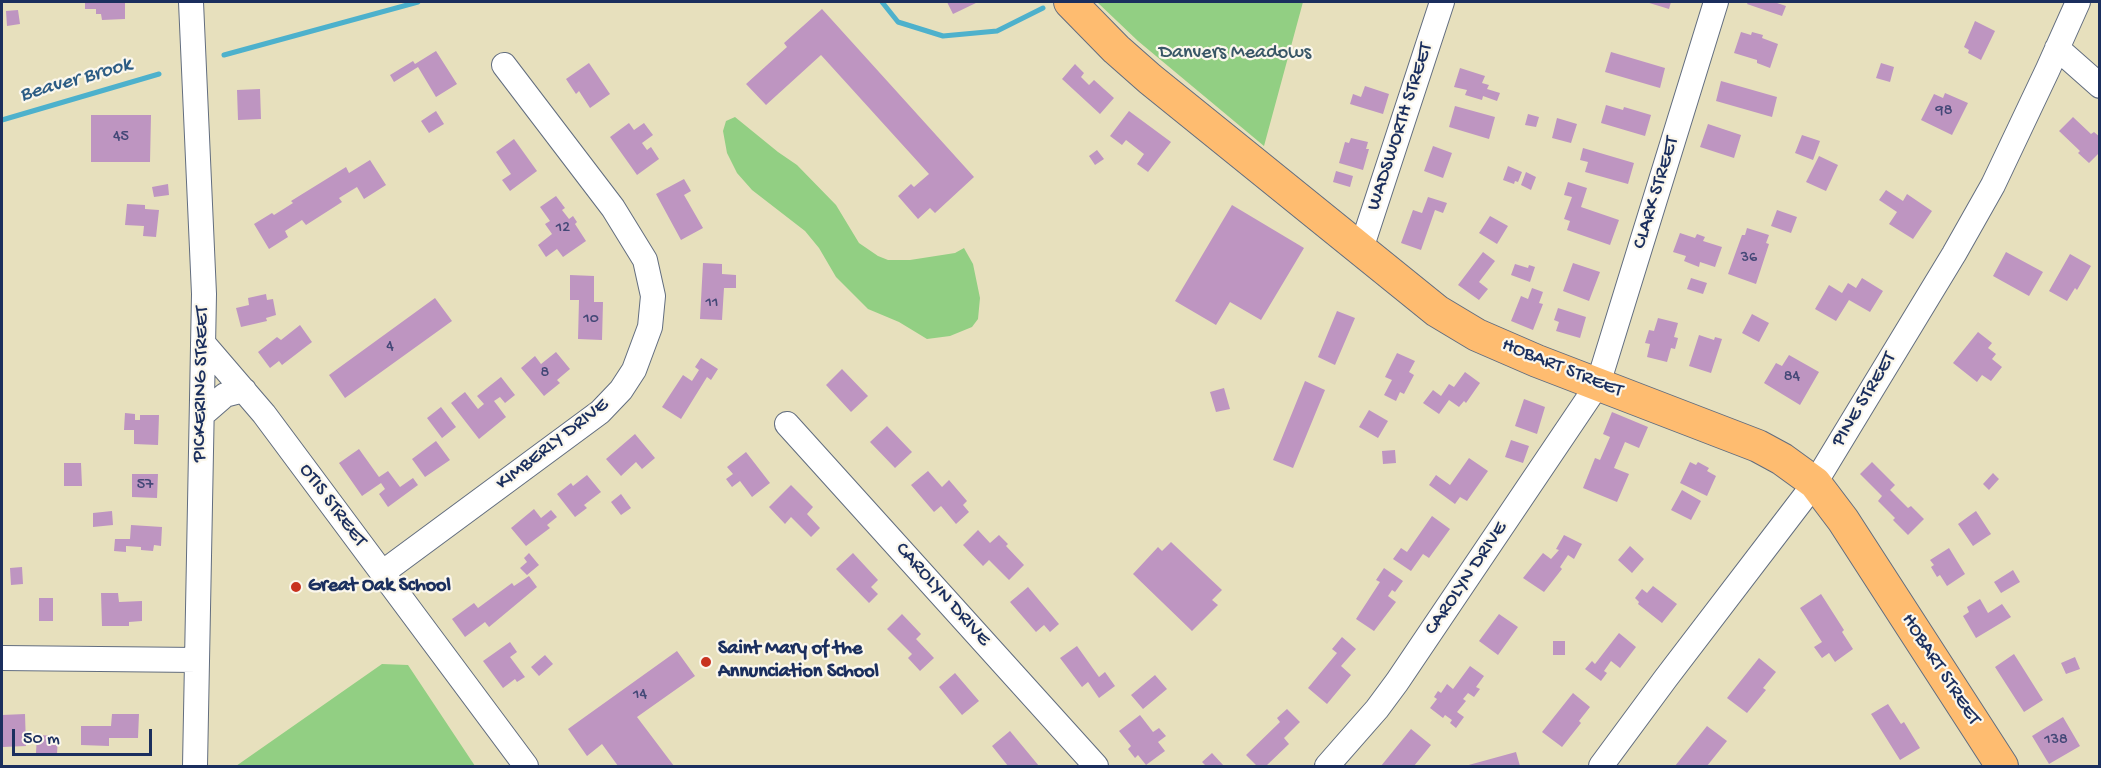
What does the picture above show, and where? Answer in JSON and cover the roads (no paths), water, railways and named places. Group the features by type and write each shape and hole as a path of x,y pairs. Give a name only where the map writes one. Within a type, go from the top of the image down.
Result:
{"main road":[{"name":"HOBART STREET","path":"1070,2 1116,49 1150,79 1360,252 1416,296 1457,324 1537,361 1758,446 1782,459 1815,483 1843,520 2002,766"}],"street":[{"name":"PICKERING STREET","path":"191,2 204,294 195,766"},
{"name":"WADSWORTH STREET","path":"1360,252 1442,2"},
{"name":"CLARK STREET","path":"1598,384 1716,2"},
{"name":"PINE STREET","path":"1601,766 1815,483 1954,254 1993,185 2078,2"},
{"path":"2057,48 2100,86"},
{"name":"KIMBERLY DRIVE","path":"382,573 600,412 621,390 634,370 650,327 652,296 645,260 613,208 504,65"},
{"name":"OTIS STREET","path":"203,343 264,414 526,766"},
{"name":"CAROLYN DRIVE","path":"1327,766 1377,709 1397,682 1598,384"},
{"path":"202,415 225,395 244,390"},
{"name":"CAROLYN DRIVE","path":"787,424 1096,766"},
{"path":"2,658 197,660"}],"waterway":[{"name":"Beaver Brook","path":"224,55 418,2"},
{"name":"Beaver Brook","path":"882,2 898,22 943,36 997,31 1043,8"},
{"name":"Beaver Brook","path":"2,120 159,74"}],"place":[{"name":"Great Oak School","path":"296,587"},
{"name":"Saint Mary of the Annunciation School","path":"706,662"}],"park label":[{"name":"Danvers Meadows","path":"1235,54"}]}
